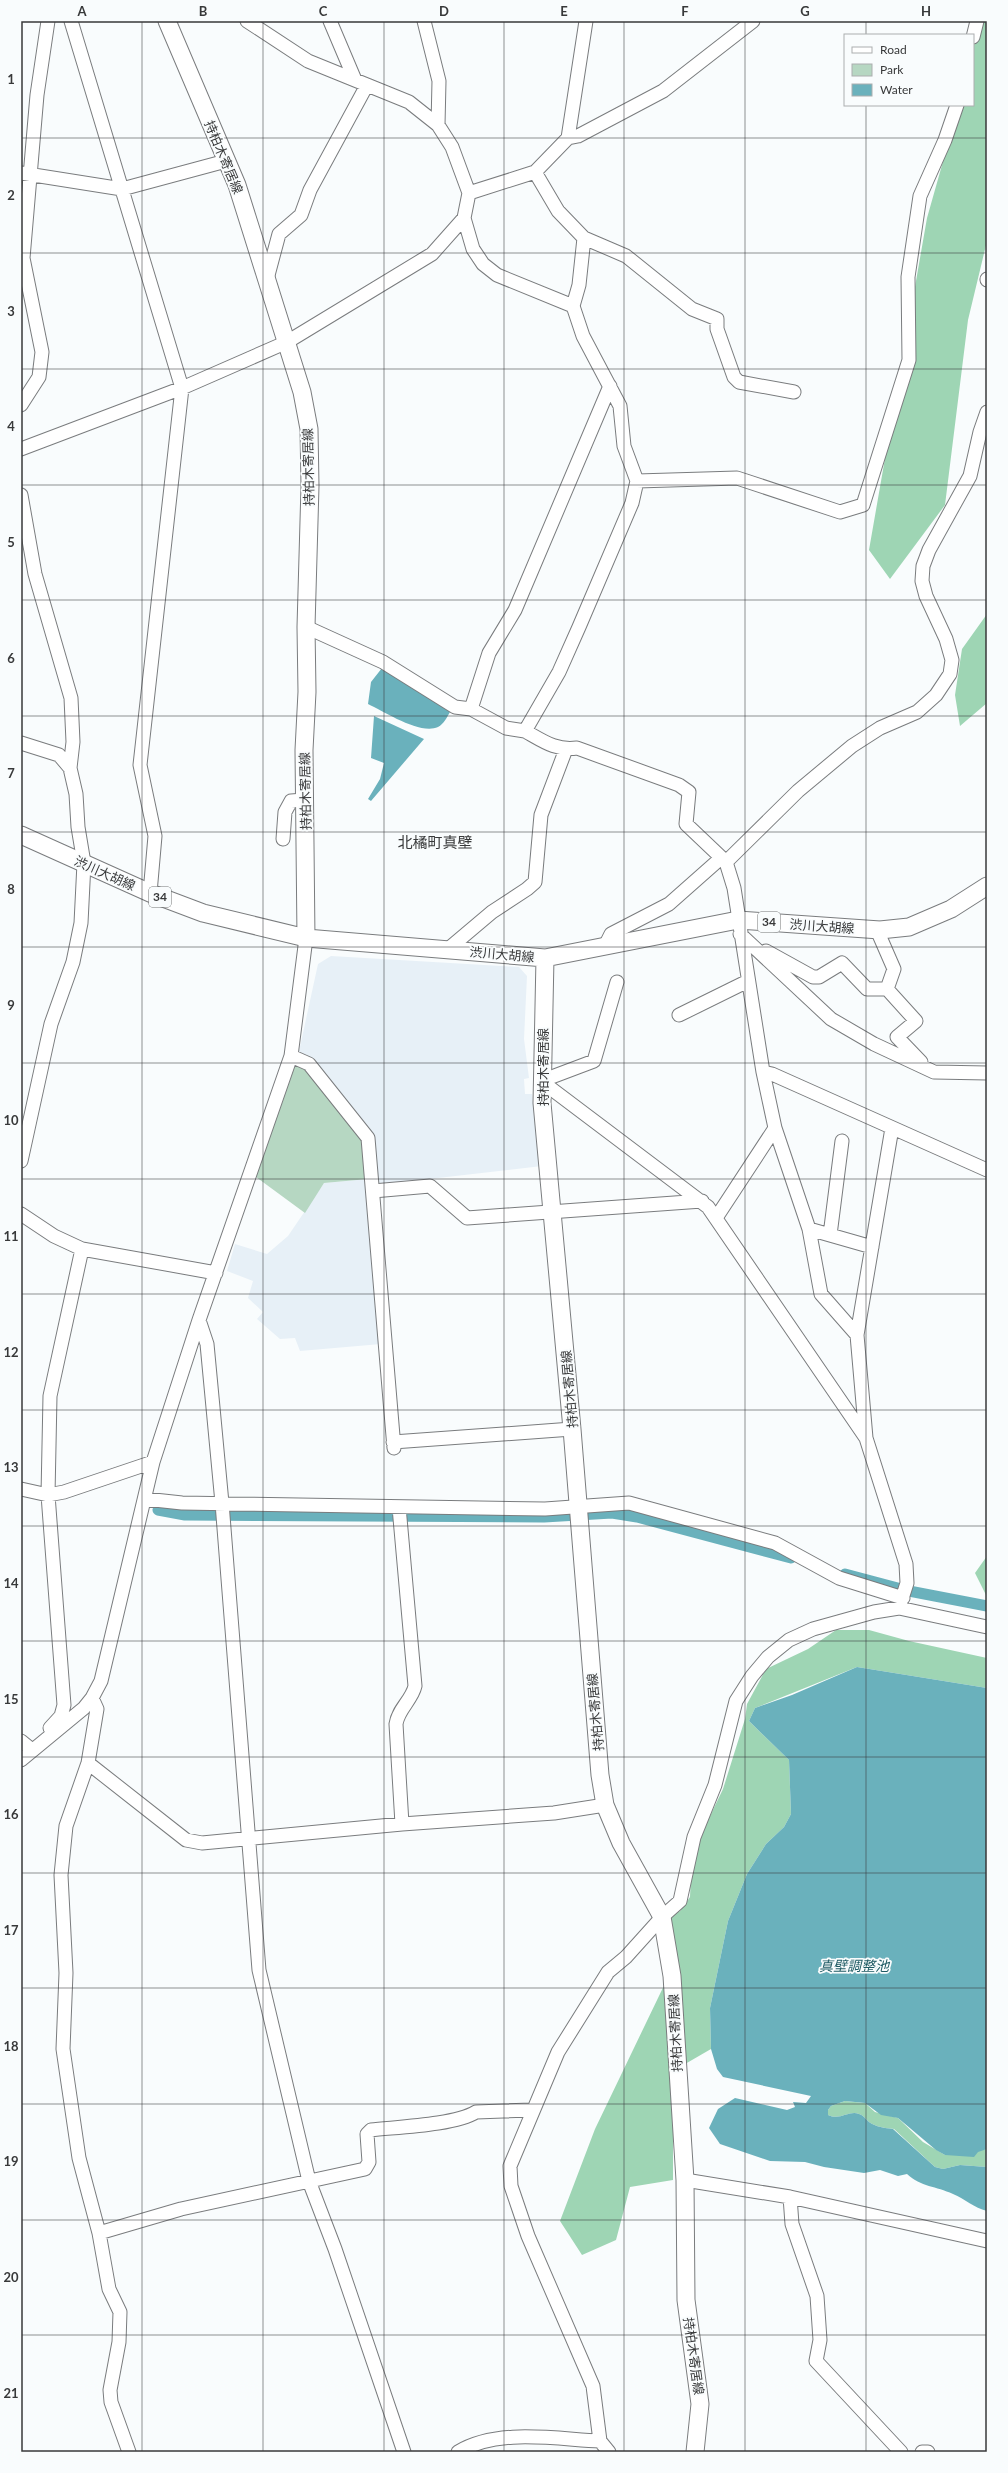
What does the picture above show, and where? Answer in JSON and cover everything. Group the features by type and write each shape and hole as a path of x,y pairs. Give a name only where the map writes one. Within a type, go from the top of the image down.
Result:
{"main road":[{"name":"持柏木寄居線","path":"167,21 247,213 302,392 309,429 306,627 308,692 304,750 306,938"},
{"name":"渋川大胡線","path":"21,835 150,893 203,913 306,938 544,958 605,946 739,927 877,930 909,927 929,920 984,892"},
{"name":"持柏木寄居線","path":"544,958 541,1081 551,1211 572,1429 600,1775 605,1805 621,1843 662,1917 672,1976 685,2180 686,2300 700,2404 695,2452"}],"street":[{"path":"21,405 39,377 42,352 23,258 29,199 25,173 48,21"},
{"path":"71,21 182,388 140,765 155,836 150,893"},
{"path":"21,449 182,388 287,342 432,254 464,218 470,193 452,147 438,125 409,102 308,61 247,21"},
{"path":"330,21 355,80"},
{"path":"424,21 439,81 438,125"},
{"path":"568,138 586,21"},
{"path":"470,193 535,172 568,138 578,136 663,91 753,21"},
{"path":"974,34 977,21"},
{"path":"268,279 279,234 301,216 310,190 367,85"},
{"path":"637,481 737,478 840,512 863,505 910,360 908,277 920,196 945,140 957,106"},
{"path":"25,173 122,189 226,161"},
{"path":"535,172 558,211 584,238 626,256 692,309 717,319 717,329 734,377 739,382 794,392"},
{"path":"464,218 473,249 483,264 497,274 573,306"},
{"path":"525,731 559,672 632,503 637,481 624,446 620,406 583,336 573,306 579,285 584,238"},
{"path":"471,709 489,653 515,610 610,386"},
{"path":"605,946 611,934 669,904 723,860 798,791 852,746 880,728 917,712 936,695 950,674 952,660 946,639 926,596 922,581 923,566 929,550 970,476 980,432 987,412"},
{"path":"21,495 35,574 70,698 73,742 70,768 76,794 78,827 84,863 81,923 73,962 51,1024 21,1161"},
{"path":"306,627 383,662 455,707 471,709 506,728 525,731 552,746 566,749 577,748 679,785 689,792 686,824 723,860 734,888 763,1072 775,1128 809,1228 821,1294 857,1335"},
{"path":"21,742 59,755 70,768"},
{"path":"447,950 492,912 535,882 541,815 566,749"},
{"path":"283,839 285,812 291,801 304,800"},
{"path":"739,927 761,953 831,1019 874,1044 934,1072 987,1073"},
{"path":"877,930 894,969 887,989"},
{"path":"27,1746 73,1718 92,1698 104,1669 153,1462 199,1320 292,1056 306,938"},
{"path":"761,953 766,950 813,977 819,977 842,962 867,989 887,989 916,1021 897,1036 926,1068"},
{"path":"679,1015 748,981"},
{"path":"541,1081 594,1061 617,982"},
{"path":"292,1056 309,1064 365,1132 368,1138 394,1445 572,1429"},
{"path":"763,1072 772,1074 987,1170"},
{"path":"541,1081 702,1201 716,1218 866,1438"},
{"path":"716,1218 775,1128"},
{"path":"892,1128 857,1335 866,1438 906,1564 903,1596"},
{"path":"830,1235 842,1141"},
{"path":"373,1191 430,1186 467,1218 702,1201"},
{"path":"21,1214 54,1236 82,1249 216,1273"},
{"path":"809,1228 872,1248"},
{"path":"21,1760 27,1746 57,1722 64,1705 48,1495 50,1396 82,1249"},
{"path":"199,1320 207,1344 223,1505 223,1526 259,1970 309,2181 335,2249 404,2452"},
{"path":"21,1489 48,1495 64,1492 153,1462"},
{"path":"145,1498 182,1503 223,1505 545,1509 579,1513 616,1503 634,1504 775,1543 839,1578 903,1596 987,1627"},
{"path":"399,1508 415,1686 414,1693 399,1714 396,1724 402,1824"},
{"path":"597,2447 593,2386 528,2236 511,2186 510,2166 532,2110 558,2052 608,1972 626,1957 662,1917 680,1901 684,1892 686,1871 694,1837 715,1784 736,1701 752,1676 778,1648 802,1634 874,1612 903,1596"},
{"path":"92,1698 97,1709 88,1763 66,1826 62,1868 66,1973 63,2049 79,2158 99,2233 109,2289 120,2312 119,2342 110,2390 111,2402 129,2452"},
{"path":"88,1763 186,1840 202,1843 402,1824 554,1813 605,1805"},
{"path":"99,2233 181,2209 365,2169 369,2162 367,2134 371,2130 446,2120 469,2116 476,2112 532,2110"},
{"path":"685,2180 790,2197 987,2240"},
{"path":"790,2197 792,2224 817,2296 820,2340 816,2361 901,2452"},
{"path":"458,2452 473,2443 496,2438 597,2447 609,2452"},
{"path":"922,2452 928,2452"}],"shaded area":[{"path":"331,956 519,967 527,976 524,1039 529,1078 524,1079 525,1094 532,1094 542,1166 377,1185 298,1056 318,964"},
{"path":"368,1179 381,1344 300,1351 295,1338 280,1339 257,1319 263,1312 248,1298 253,1281 227,1271 235,1244 267,1254 288,1236 324,1183"}],"green space":[{"path":"980,21 987,21 987,241 968,320 945,505 890,579 869,550 927,218 959,106 974,106 974,45"},
{"path":"987,614 987,703 960,726 955,695 962,649"},
{"path":"296,1063 306,1067 364,1137 368,1179 324,1183 305,1213 256,1177"},
{"path":"987,1556 987,1597 975,1573"},
{"path":"836,1630 869,1630 909,1641 987,1658 987,1688 857,1667 755,1708 749,1721 789,1760 791,1814 784,1827 766,1844 747,1874 728,1921 710,2008 711,2049 673,2071 673,2180 630,2187 616,2240 582,2255 560,2221 595,2129 671,1971 668,1918 680,1911 690,1897 691,1873 699,1839 723,1789 745,1719 747,1704 766,1669 808,1649"},
{"path":"845,2101 865,2103 875,2112 898,2118 923,2142 945,2155 955,2155 987,2149 987,2167 960,2165 943,2169 935,2167 894,2129 875,2125 869,2122 862,2115 855,2113 836,2117 828,2115 828,2110 831,2106"}],"water":[{"path":"382,668 450,712 442,724 431,729 422,728 403,722 368,704 371,682"},
{"path":"374,716 424,739 371,801 368,799 380,779 384,763 371,758"},
{"name":"真壁調整池","path":"857,1667 987,1688 987,2149 978,2152 974,2157 945,2155 936,2150 898,2118 881,2115 865,2103 845,2101 831,2106 828,2110 828,2115 836,2117 855,2113 862,2115 869,2122 875,2125 893,2129 935,2167 943,2169 960,2165 987,2167 987,2211 978,2208 947,2191 923,2184 907,2174 898,2176 880,2170 864,2173 824,2167 805,2162 770,2161 720,2144 709,2128 718,2109 735,2098 787,2110 795,2107 793,2102 806,2103 811,2096 723,2077 717,2069 711,2049 710,2008 728,1921 747,1874 766,1844 784,1827 791,1814 789,1760 749,1721 755,1708 792,1695"}],"waterway":[{"path":"158,1510 185,1515 544,1517 612,1513 637,1517 791,1558"},
{"path":"845,1574 909,1591 987,1606"}],"district":[{"name":"北橘町真壁","path":"435,843"}]}
